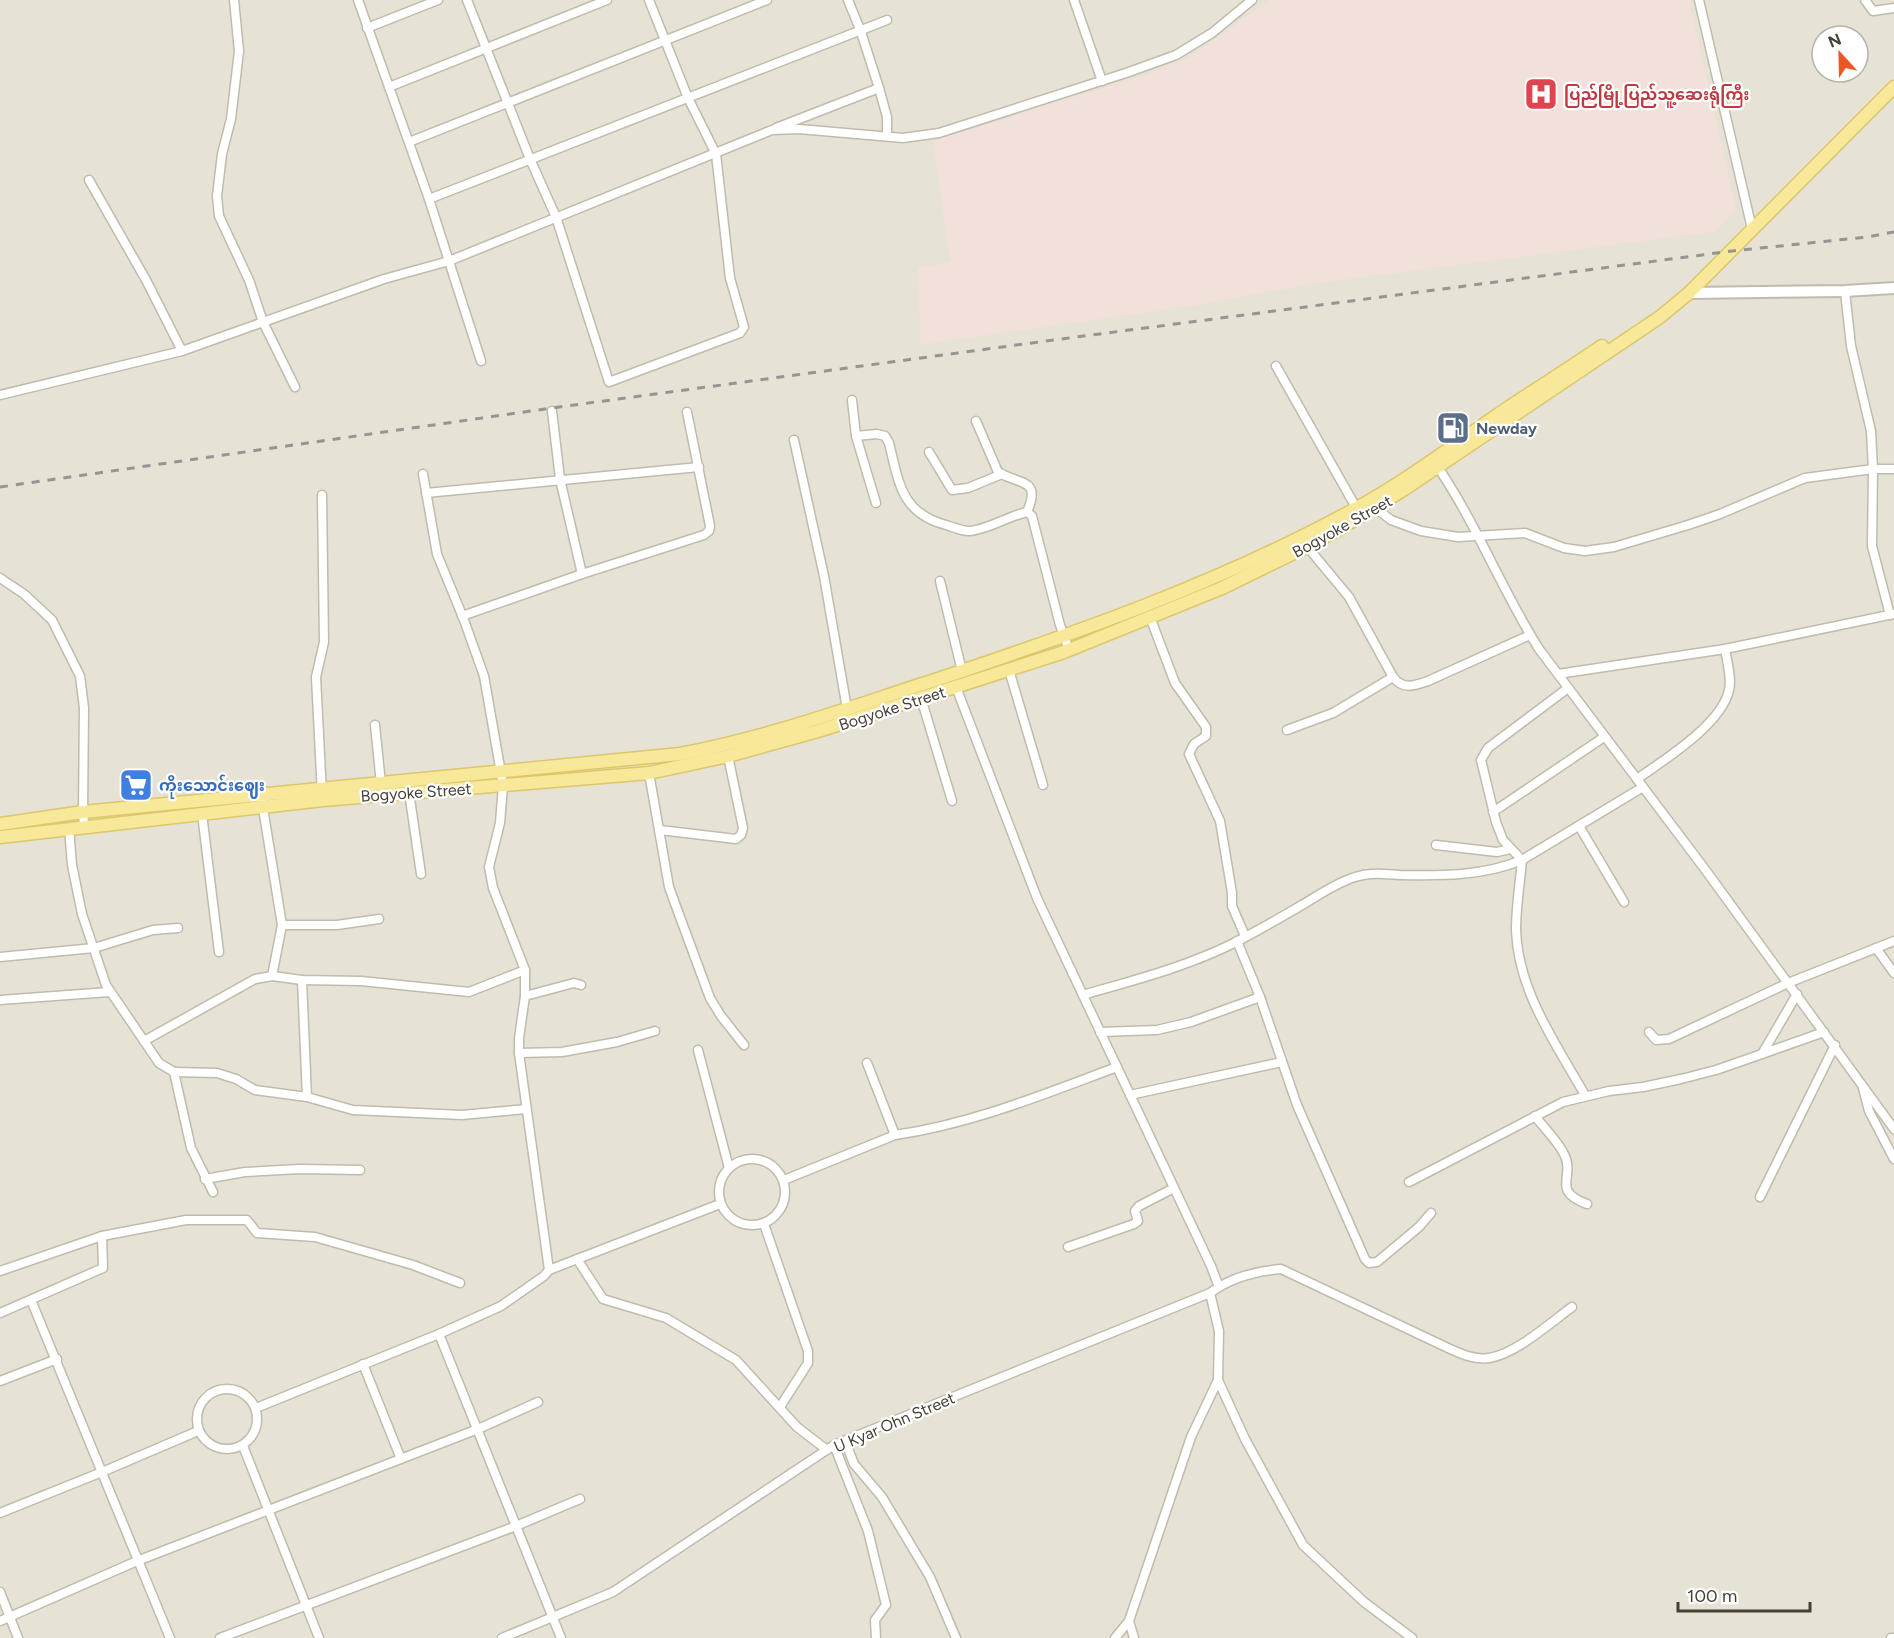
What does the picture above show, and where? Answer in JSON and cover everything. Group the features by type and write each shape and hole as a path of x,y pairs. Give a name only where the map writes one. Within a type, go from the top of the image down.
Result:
{"main road":[{"name":"Bogyoke Street","path":"0,824 82,812 323,795 503,786 649,773 728,756 818,732 1069,650 1222,588 1372,505 1546,388 1660,317 1894,87"},
{"name":"Bogyoke Street","path":"323,795 381,784 680,754 715,747 797,725 1064,636 1304,542"},
{"name":"Bogyoke Street","path":"0,837 201,813 262,801"}],"street":[{"path":"234,0 239,51 231,119 222,154 217,196 219,216 249,280 263,322 295,387"},
{"path":"358,0 429,198 481,361"},
{"path":"367,28 438,0"},
{"path":"467,0 530,159 556,217 609,382 740,333 744,327 730,278 716,154 688,98 649,0"},
{"path":"389,87 607,0"},
{"path":"409,142 767,0"},
{"path":"848,0 879,88 887,117 887,136"},
{"path":"1074,0 1102,81"},
{"path":"772,130 799,129 903,138 939,133 1155,63 1195,45 1252,0"},
{"path":"1699,0 1752,229"},
{"path":"1865,0 1874,11 1894,9"},
{"path":"429,198 887,20"},
{"path":"0,395 182,351 384,279 449,261 879,88"},
{"path":"89,180 146,280 182,351"},
{"path":"1690,290 1845,291 1894,288"},
{"path":"1558,674 1725,649 1892,614 1872,546 1871,430 1851,346 1845,291"},
{"path":"1276,366 1359,512"},
{"path":"852,400 856,436 876,503"},
{"path":"552,411 560,479 582,574"},
{"path":"462,616 704,535 709,531 710,526 687,412"},
{"path":"856,436 877,434 885,436 889,443 900,489 912,508 929,521 971,531 1027,512 1032,501 1031,487 1027,482 998,472 976,421"},
{"path":"794,440 824,576 847,709"},
{"path":"929,452 952,490 968,488 1002,474"},
{"path":"1436,464 1530,634 1604,737 1835,1045 1894,1129"},
{"path":"426,493 699,467"},
{"path":"1372,505 1391,520 1421,531 1478,537 1517,532 1530,534 1564,548 1595,550 1652,537 1720,514 1804,478 1873,469 1894,469"},
{"path":"423,474 437,555 484,676 501,773 503,786 500,823 489,867 493,888 525,970 525,996 519,1053 549,1270"},
{"path":"322,495 324,642 316,677 323,795"},
{"path":"1027,512 1032,516 1069,650"},
{"path":"1304,542 1349,597 1399,684 1405,686 1422,684 1530,634"},
{"path":"0,578 24,594 52,620 80,676 84,708 82,812 84,826"},
{"path":"940,581 962,670"},
{"path":"1150,617 1175,683 1206,727 1206,736 1194,744 1189,754 1220,821 1232,893 1232,906 1241,938 1297,1105 1365,1259 1369,1263 1377,1262 1419,1227 1431,1213"},
{"path":"1637,779 1697,735 1724,702 1730,684 1725,649"},
{"path":"1009,670 1043,785"},
{"path":"1287,730 1333,713 1393,677"},
{"path":"956,687 1037,898 1219,1287"},
{"path":"1522,860 1510,849 1500,832 1481,765 1482,755 1568,687"},
{"path":"921,699 952,801"},
{"path":"375,724 381,784"},
{"path":"1493,812 1604,737"},
{"path":"660,830 736,839 741,835 743,828 728,756"},
{"path":"649,773 669,887 711,998 721,1016 744,1045"},
{"path":"1083,995 1165,972 1241,938 1337,884 1361,876 1378,873 1401,875 1484,872 1503,868 1522,860 1643,788"},
{"path":"410,792 421,874"},
{"path":"262,801 282,925 272,976"},
{"path":"201,813 219,952"},
{"path":"1579,826 1624,902"},
{"path":"69,828 72,865 82,914 109,992 159,1063 174,1072 217,1073 236,1079 255,1090 307,1097 353,1110 462,1115 525,1109"},
{"path":"1436,845 1497,852 1510,849"},
{"path":"1522,860 1516,929 1521,964 1535,1005 1585,1095"},
{"path":"282,925 337,925 379,919"},
{"path":"0,957 94,948 153,930 178,928"},
{"path":"1649,1032 1656,1040 1669,1040 1788,983 1894,941"},
{"path":"1876,948 1894,973"},
{"path":"144,1041 255,979 272,976 302,980 362,981 469,992 525,970"},
{"path":"302,980 307,1097"},
{"path":"525,996 574,983 581,985"},
{"path":"0,1000 109,992"},
{"path":"1762,1054 1797,994"},
{"path":"1100,1032 1157,1030 1191,1022 1260,997"},
{"path":"519,1053 562,1052 617,1042 655,1031"},
{"path":"1409,1182 1479,1147 1552,1106 1585,1095 1680,1079 1716,1070 1824,1032"},
{"path":"1760,1197 1835,1045"},
{"path":"698,1050 729,1168"},
{"path":"1130,1095 1282,1062"},
{"path":"867,1063 895,1135"},
{"path":"784,1180 895,1135 932,1130 960,1122 1117,1067"},
{"path":"174,1072 191,1148 213,1192"},
{"path":"1862,1084 1869,1111 1894,1159"},
{"path":"1535,1116 1565,1156 1566,1185 1570,1196 1587,1204"},
{"path":"753,1158 766,1161 777,1169 784,1180 786,1193 783,1206 764,1224 751,1226 738,1223 727,1215 720,1204 718,1191 721,1178 740,1160 753,1158"},
{"path":"205,1179 245,1172 299,1169 360,1170"},
{"path":"1068,1247 1134,1224 1138,1221 1135,1211 1140,1206 1174,1188"},
{"path":"256,1408 439,1334 501,1306 549,1270 720,1204"},
{"path":"0,1271 102,1236 186,1220 247,1220 257,1233 315,1237 413,1265 460,1283"},
{"path":"764,1224 808,1351 808,1363 780,1407"},
{"path":"0,1312 103,1268 102,1236"},
{"path":"577,1260 603,1299 666,1317 736,1360 797,1426 830,1448 868,1531 886,1605 874,1620 876,1638"},
{"name":"U Kyar Ohn Street","path":"502,1638 613,1592 830,1448 1210,1293 1251,1274 1281,1269 1448,1348 1466,1356 1478,1358 1489,1358 1508,1351 1572,1307"},
{"path":"1115,1638 1129,1621 1191,1437 1218,1380 1219,1331 1210,1293"},
{"path":"31,1300 170,1638"},
{"path":"439,1334 561,1638"},
{"path":"0,1381 57,1359"},
{"path":"363,1364 401,1459"},
{"path":"1218,1380 1245,1439 1303,1545 1364,1602 1412,1638"},
{"path":"231,1389 246,1395 256,1408 256,1429 243,1446 226,1450 209,1445 198,1431 196,1415 202,1400 215,1390 231,1389"},
{"path":"0,1621 137,1561 477,1429 538,1402"},
{"path":"0,1513 198,1431"},
{"path":"845,1441 854,1464 882,1497 930,1577 956,1638"},
{"path":"243,1446 319,1638"},
{"path":"220,1638 580,1500"},
{"path":"0,1592 18,1638"},
{"path":"1129,1621 1134,1638"}],"shaded area":[{"path":"0,0 1894,0 1894,1638 0,1638"},
{"path":"1270,0 1689,0 1736,209 1714,232 1318,283 1186,307 920,345 918,268 950,262 933,141 1146,75 1190,57"}],"railway":[{"path":"0,487 552,408 1061,339 1894,232"}],"place":[{"name":"ပြည်မြို့ပြည်သူ့ဆေးရုံကြီး","path":"1541,94"},
{"name":"Newday","path":"1453,428"},
{"name":"ကိုးသောင်းဈေး","path":"136,785"}]}
